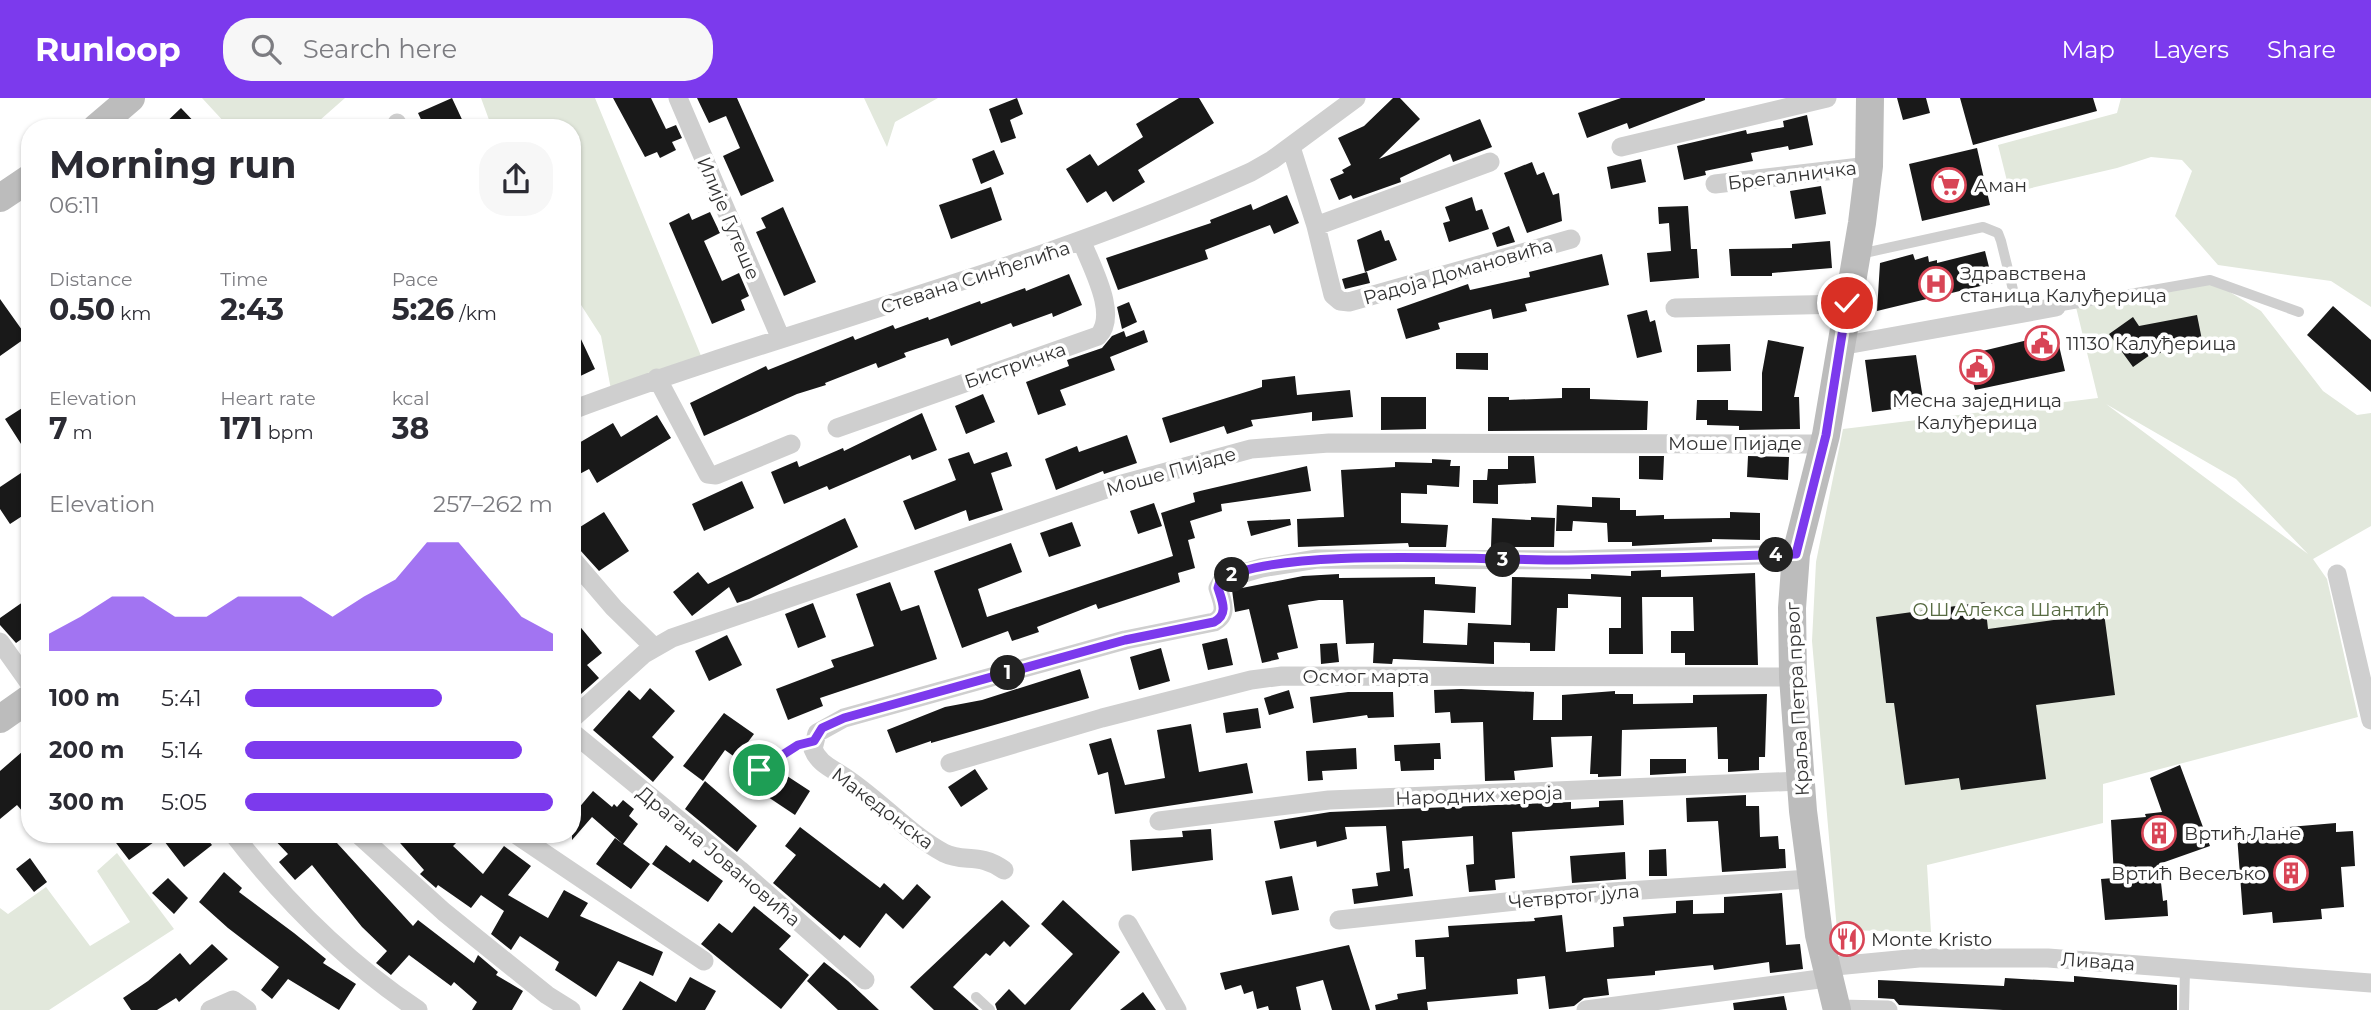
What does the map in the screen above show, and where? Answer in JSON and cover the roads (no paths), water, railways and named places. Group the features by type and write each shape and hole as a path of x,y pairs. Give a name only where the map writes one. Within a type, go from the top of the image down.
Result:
{"street":[{"path":"106,119 131,98"},
{"name":"Илије Гутеше","path":"678,98 781,339"},
{"name":"Стевана Синђелића","path":"581,407 657,378 1082,242 1251,172 1291,147 1356,98"},
{"path":"1620,146 1827,98"},
{"name":"Краља Петра првог","path":"1837,1009 1826,972 1810,879 1800,780 1793,677 1796,554 1824,444 1856,255 1869,166 1870,98"},
{"name":"Радоја Домановића","path":"1291,147 1316,226 1333,295 1340,301 1349,302 1570,239"},
{"path":"1316,226 1490,162"},
{"name":"Брегалничка","path":"1715,184 1869,166"},
{"path":"0,198 21,184"},
{"name":"Бистричка","path":"837,428 1098,336 1106,326 1107,312 1082,242"},
{"path":"1675,308 1847,303"},
{"path":"1840,346 2056,307"},
{"path":"657,378 708,474 716,475 791,444"},
{"name":"Моше Пијаде","path":"581,711 654,647 672,638 1115,486 1251,449 1329,443 1824,444"},
{"path":"814,741 822,728 844,718 1125,640 1214,622 1221,616 1224,607 1218,588 1220,581 1261,568 1317,559 1566,560 1796,554"},
{"path":"581,570 614,608 654,647"},
{"path":"2337,573 2364,650 2370,714"},
{"path":"0,642 21,671"},
{"name":"Осмог марта","path":"950,763 1102,718 1251,680 1282,676 1793,677"},
{"path":"0,719 21,704"},
{"name":"Драгана Јовановића","path":"581,739 740,870 865,980"},
{"name":"Македонска","path":"814,741 816,755 824,765 882,804 937,849 952,856 984,858 1004,870"},
{"name":"Народних хероја","path":"1159,821 1329,800 1800,780"},
{"path":"240,843 270,882 296,907 370,974 418,1010"},
{"path":"368,843 444,912 547,995 571,1010"},
{"path":"529,843 704,961"},
{"name":"Четвртог јула","path":"1339,920 1581,894 1810,879"},
{"path":"1128,924 1177,1010"},
{"name":"Ливада","path":"1586,1010 1919,958 2104,960 2185,970 2371,983"},
{"path":"210,1010 233,1000 247,1010"},
{"path":"1837,1009 1888,1010"}],"lane":[{"path":"1856,255 1983,227 1998,233 2019,314"},
{"path":"2056,307 2210,280 2299,312"},
{"path":"759,770 798,745 814,741"},
{"path":"2184,1010 2185,970"},
{"path":"976,997 990,1010"}],"place":[{"name":"Аман","path":"1949,185"},
{"name":"Здравствена станица Калуђерица","path":"1936,284"},
{"name":"11130 Калуђерица","path":"2042,343"},
{"name":"Месна заједница Калуђерица","path":"1977,367"},
{"name":"Вртић Лане","path":"2159,833"},
{"name":"Вртић Весељко","path":"2291,873"},
{"name":"Monte Kristo","path":"1847,939"}],"park label":[{"name":"ОШ Алекса Шантић","path":"2011,609"}]}
